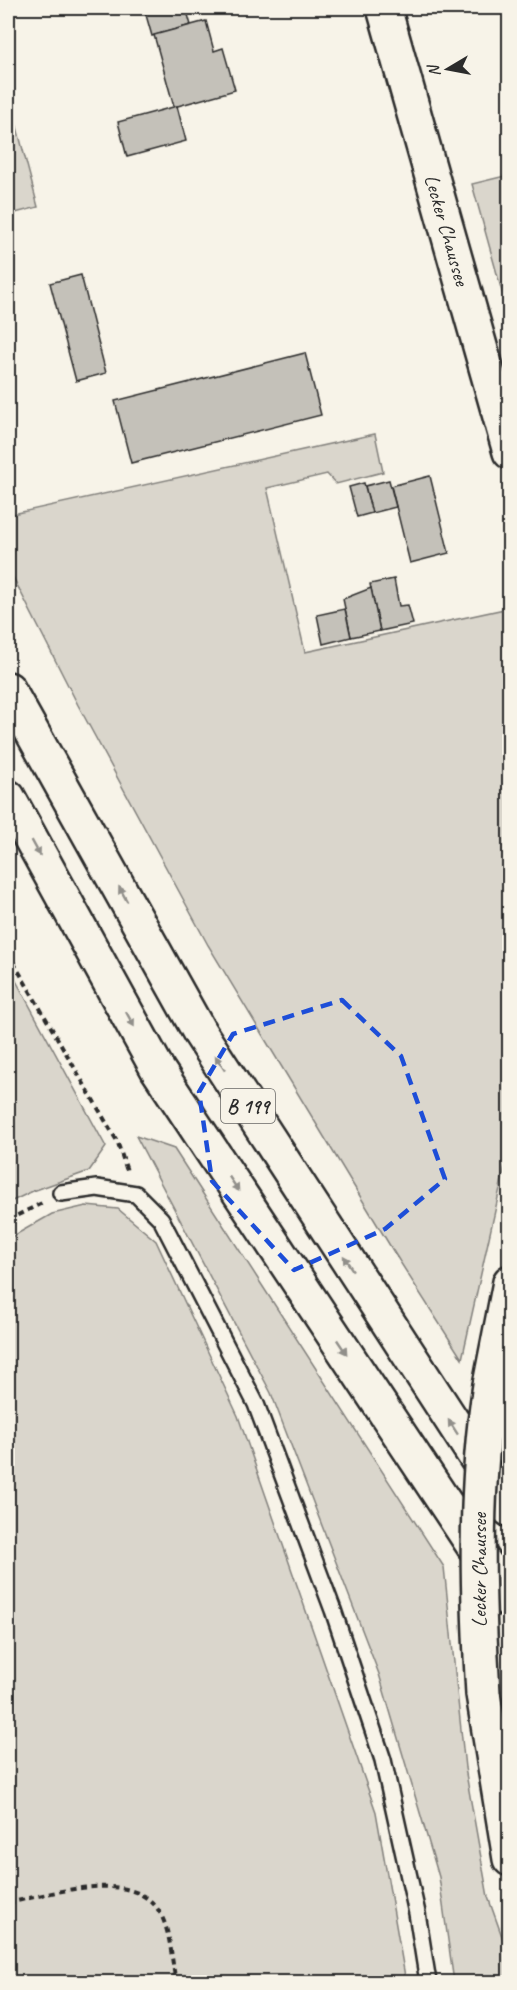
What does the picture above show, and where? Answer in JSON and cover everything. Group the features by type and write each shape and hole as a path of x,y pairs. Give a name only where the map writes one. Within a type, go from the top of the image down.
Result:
{"main road":[{"name":"Lecker Chaussee","path":"384,8 510,452"},
{"name":"B 199","path":"8,689 201,1033 463,1442 510,1510"},
{"name":"B 199","path":"8,797 158,1070 510,1601"},
{"name":"Lecker Chaussee","path":"510,1282 490,1385 478,1504 477,1594 483,1694 510,1859"}],"lane":[{"path":"61,1193 97,1188 136,1194 161,1219 256,1404 333,1610 383,1760 417,1913 428,1983"}],"path":[{"path":"8,953 117,1142 136,1194"},
{"path":"8,1220 61,1193"},
{"path":"8,1903 105,1885 141,1892 163,1918 176,1983"}],"highlighted area":[{"path":"342,1000 401,1056 445,1179 385,1229 294,1270 212,1181 199,1092 233,1034"}],"shaded area":[{"path":"8,93 38,207 8,215"},
{"path":"510,175 509,317 472,184"},
{"path":"375,434 383,472 336,484 327,474 267,488 305,652 509,608 509,1148 462,1359 395,1254 208,945 78,705 8,567 8,515"},
{"path":"8,966 106,1147 89,1171 33,1191 8,1203"},
{"path":"136,1136 174,1149 444,1567 465,1768 488,1897 509,1956 509,1982 454,1982 439,1877 379,1674 271,1393"},
{"path":"86,1206 118,1209 156,1241 238,1416 376,1812 406,1982 8,1982 8,1239 52,1214"}],"building":[{"path":"144,8 186,8 191,25 152,36"},
{"path":"206,21 214,51 223,48 235,90 174,107 154,35"},
{"path":"177,106 186,141 127,157 118,122"},
{"path":"81,275 106,373 76,381 50,283"},
{"path":"305,353 321,415 131,463 115,401"},
{"path":"430,476 449,553 410,563 391,486"},
{"path":"389,480 396,507 372,513 365,486"},
{"path":"364,483 372,513 357,517 349,487"},
{"path":"394,579 399,606 408,605 413,624 380,631 370,584"},
{"path":"371,588 380,631 351,637 343,599"},
{"path":"345,609 351,637 323,644 317,615"}]}
